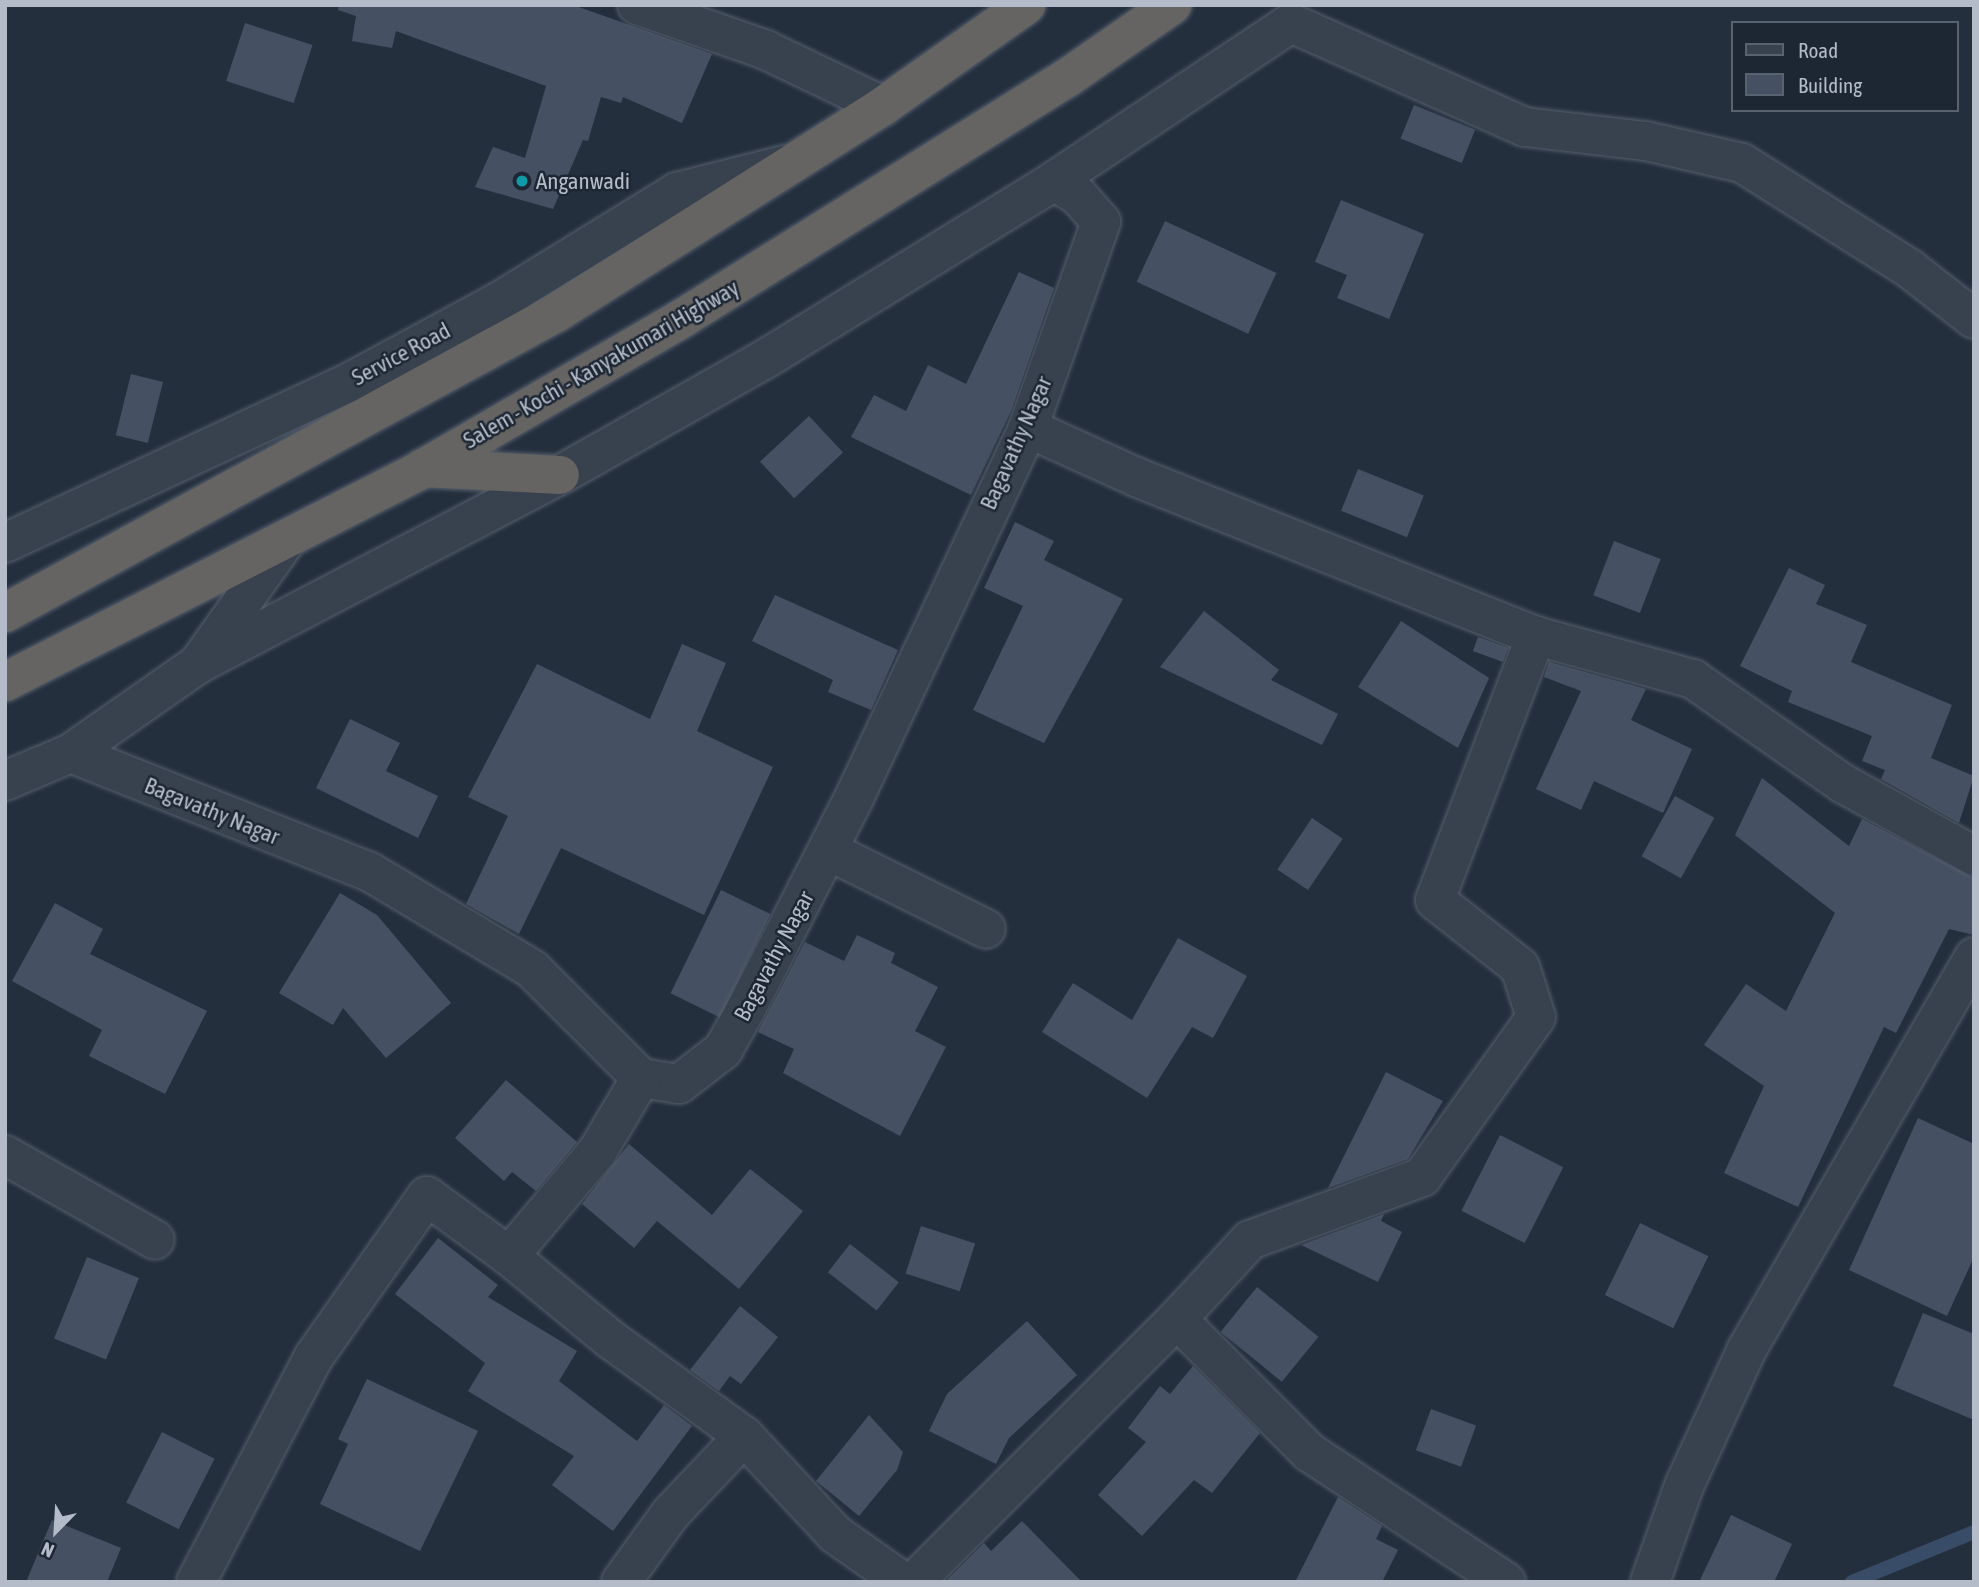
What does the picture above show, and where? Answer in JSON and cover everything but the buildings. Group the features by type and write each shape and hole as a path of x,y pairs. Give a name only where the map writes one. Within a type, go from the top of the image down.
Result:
{"highway":[{"path":"5,613 556,313 883,106 1026,5"},
{"name":"Salem - Kochi - Kanyakumari Highway","path":"5,682 423,468 704,305 1067,78 1172,5"},
{"path":"423,468 560,475"}],"street":[{"path":"638,5 766,50 883,106"},
{"path":"5,781 71,753 198,664 560,475 898,281 1291,23 1525,127 1646,141 1742,163 1910,269 1974,319"},
{"name":"Service Road","path":"5,543 354,380 500,301 677,192 793,163"},
{"name":"Bagavathy Nagar","path":"71,753 370,872 532,969 641,1078 679,1084 723,1050 829,851 1028,428 1101,222 1078,196 1054,181"},
{"path":"1028,428 1136,477 1536,636 1693,679 1842,783 1974,856"},
{"path":"198,664 287,539"},
{"path":"914,1582 1177,1320 1250,1240 1422,1177 1536,1017 1520,967 1435,900 1536,636"},
{"path":"829,851 986,929"},
{"path":"1650,1582 1684,1486 1747,1349 1974,957"},
{"path":"509,1256 597,1152 641,1078"},
{"path":"5,1155 155,1240"},
{"path":"196,1582 313,1358 427,1196 509,1256 610,1339 744,1436 835,1534 904,1582"},
{"path":"1177,1320 1309,1452 1506,1582"},
{"path":"621,1582 671,1513 744,1436"}],"waterway":[{"path":"1852,1582 1974,1532"}],"place":[{"name":"Anganwadi","path":"522,181"}]}
